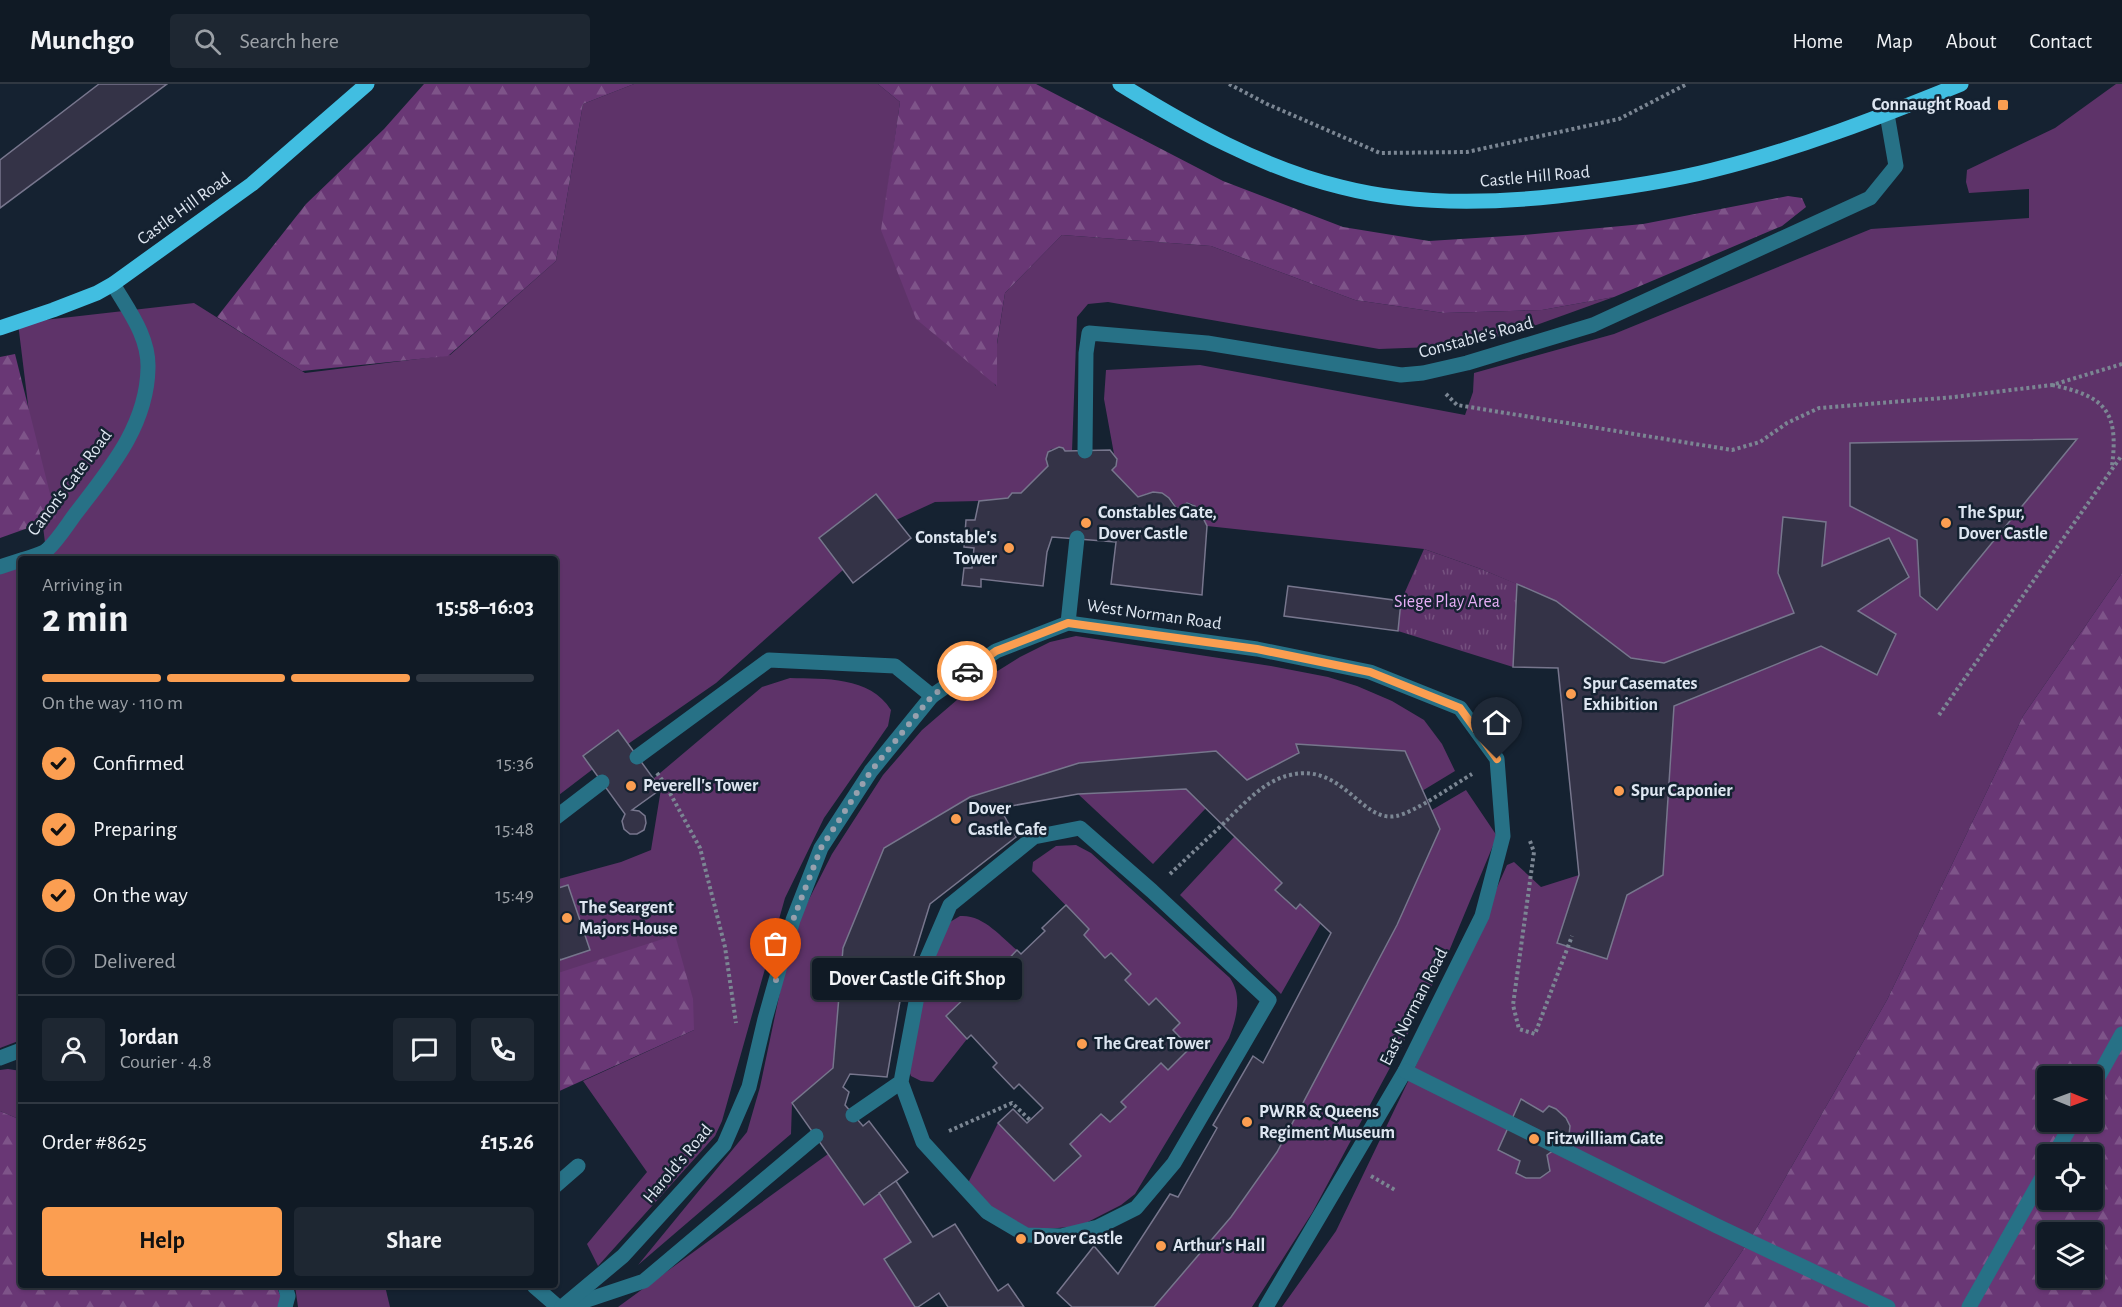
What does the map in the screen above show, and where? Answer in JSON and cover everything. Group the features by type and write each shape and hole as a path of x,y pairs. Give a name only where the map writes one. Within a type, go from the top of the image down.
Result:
{"main road":[{"name":"Castle Hill Road","path":"0,328 53,310 113,284 252,184 367,84"},
{"name":"Castle Hill Road","path":"1120,84 1222,141 1284,169 1341,188 1422,200 1501,202 1649,184 1713,170 1790,148 1887,114 1961,84"}],"lane":[{"name":"Constable's Road","path":"1085,451 1086,353 1089,333 1207,343 1401,375 1423,374 1467,363 1593,325 1870,198 1896,166 1887,114"},
{"name":"Canon's Gate Road","path":"32,556 46,551 107,473 137,422 145,395 148,367 145,342 138,325 113,284"},
{"path":"1068,623 1077,538"},
{"name":"Canon's Gate Road","path":"0,567 18,561"},
{"name":"West Norman Road","path":"932,696 996,651 1068,623 1257,649 1370,672 1460,708 1497,759"},
{"path":"640,755 769,660 895,666 932,696"},
{"name":"Harold's Road","path":"562,1307 623,1256 724,1145 749,1087 765,1019 793,920 821,848 871,771 932,696"},
{"name":"East Norman Road","path":"1266,1307 1405,1071 1482,916 1503,836 1497,759"},
{"path":"558,816 602,782"},
{"path":"1080,828 1152,891 1269,1000 1174,1163 1136,1208 1098,1227 1061,1236 1026,1235 987,1212 923,1142 901,1082 922,970 950,905 1034,837 1080,828"},
{"path":"2103,1068 2122,1034"},
{"path":"0,1058 18,1051"},
{"path":"1405,1071 1688,1212 1888,1307"},
{"path":"853,1115 901,1082"},
{"path":"537,1288 562,1307 644,1281 816,1136"},
{"path":"558,1184 579,1166"},
{"path":"1969,1307 2037,1186"},
{"path":"285,1307 288,1296 286,1288"}],"path":[{"path":"1229,84 1268,105 1380,153 1467,152 1619,119 1687,84"},
{"path":"1423,374 1457,405 1732,450 1760,442 1787,423 1819,408 1954,397 2052,385 2122,364"},
{"path":"2052,385 2095,400 2108,411 2115,434 2112,468"},
{"path":"1939,716 2122,455"},
{"path":"640,755 665,784 700,848 725,947 736,1027"},
{"path":"1152,891 1257,792 1275,780 1290,775 1320,774 1333,779 1378,814 1389,817 1409,813 1497,759"},
{"path":"1502,820 1520,818 1534,852 1513,1005 1520,1029 1535,1034 1572,936"},
{"path":"923,1142 1012,1103 1030,1120"}],"green space":[{"path":"424,84 634,84 583,104 556,261 448,356 302,371 217,317 306,204 384,129"},
{"path":"634,84 878,84 900,102 882,230 996,386 997,344 1005,293 1062,235 1211,246 1355,300 1444,313 1542,310 1614,297 1520,331 1459,346 1379,349 1108,302 1088,304 1077,317 1072,451 1065,451 1063,448 1051,449 1046,459 1048,466 1021,493 1012,493 1008,498 935,502 896,520 875,494 819,538 843,570 716,683 628,744 617,730 583,756 593,769 558,796 558,556 33,556 46,551 18,323 194,303 305,373 450,355 556,261 583,104"},
{"path":"878,84 1036,84 1223,181 1343,227 1429,241 1643,224 1788,196 1802,198 1806,207 1782,226 1614,297 1542,310 1444,313 1355,300 1211,246 1062,235 1005,293 997,343 997,386 916,319 881,230 900,102"},
{"path":"2116,84 2122,84 2122,573 2023,716 1887,1000 1749,1241 1704,1307 1282,1307 1336,1231 1443,1009 1507,865 1514,862 1541,887 1579,875 1557,943 1627,895 1663,875 1674,706 1821,646 1877,674 1896,634 1858,611 1889,538 1822,566 1779,568 1778,573 1794,613 1664,663 1631,658 1556,601 1481,569 1424,549 1207,526 1193,504 1187,503 1177,509 1170,499 1161,494 1150,493 1138,497 1112,470 1116,466 1117,459 1114,454 1104,399 1106,370 1200,365 1465,415 1473,392 1474,373 1614,334 1871,229 2029,218 2029,189 1969,193 1966,182 1967,170 2055,128"},
{"path":"15,354 56,518 0,538 0,357"},
{"name":"Siege Play Area","path":"1424,549 1517,584 1513,667 1398,631 1401,601"},
{"path":"18,561 18,1041 0,1048 0,567"},
{"path":"2122,573 2122,1307 1704,1307 1749,1241 1887,1000 2023,716"},
{"path":"1076,636 1271,666 1328,677 1357,686 1392,701 1424,720 1442,744 1455,771 1422,791 1296,744 1299,753 1247,780 1215,751 1079,763 970,797 885,848 843,948 833,1068 792,1103 791,1134 638,1265 747,1132 760,1087 785,968 803,911 832,854 883,775 922,730 972,687 1020,657 1050,642"},
{"path":"790,678 831,680 859,685 882,699 891,710 888,726 824,818 785,898 722,1121 715,1136 598,1266 587,1244 647,1172 583,1081 694,1030 558,975 558,879 621,862 651,850 661,789 653,779 762,687"},
{"path":"1186,789 1206,808 1153,864 1078,794"},
{"path":"1466,790 1497,836 1447,956 1312,1213 1252,1307 1154,1307 1231,1217 1277,1152 1432,810"},
{"path":"1235,836 1282,883 1275,890 1295,908 1300,904 1321,923 1281,994 1180,895"},
{"path":"1076,845 1091,853 1230,978 1236,993 1237,1008 1229,1038 1135,1194 1121,1205 1080,1226 1036,1230 1024,1227 988,1206 968,1183 998,1123 1027,1123 1038,1112 1056,1130 1149,1005 1084,935 1089,929 1032,871 1033,862 1056,846"},
{"path":"960,916 968,916 984,922 1017,950 975,996 971,992 946,1016 967,1039 933,1082 921,1081 911,1076 909,1071 916,1025 939,941 950,922"},
{"path":"675,935 693,999 694,1030 558,1092 558,973"},
{"path":"0,1070 18,1071 18,1119 0,1111"},
{"path":"0,1111 18,1119 18,1288 277,1288 286,1307 0,1307"},
{"path":"828,1154 864,1204 879,1193 911,1242 884,1260 915,1307 618,1307"},
{"path":"295,1288 385,1288 390,1307 298,1307"}],"building":[{"path":"99,84 167,84 0,208 0,160"},
{"name":"The Spur, Dover Castle","path":"2077,439 1937,610 1920,596 1917,540 1850,506 1850,443"},
{"name":"Constables Gate, Dover Castle","path":"1059,447 1065,451 1110,450 1117,459 1116,466 1112,470 1138,497 1153,492 1162,493 1177,509 1187,503 1195,506 1198,515 1202,516 1207,526 1202,595 1111,584 1116,542 1052,537 1047,552 1043,586 981,579 981,587 962,585 964,568 972,568 974,548 964,547 966,520 975,520 979,501 1008,498 1012,493 1021,493 1048,466 1046,459 1048,452"},
{"path":"876,494 911,538 853,583 819,538"},
{"name":"Spur Caponier","path":"1783,517 1826,522 1822,566 1889,538 1909,577 1858,611 1896,634 1877,675 1821,646 1674,706 1663,875 1627,895 1607,959 1557,943 1579,875 1558,668 1513,667 1517,584 1556,601 1631,658 1664,663 1794,613 1778,573"},
{"path":"1288,586 1401,601 1398,631 1284,616"},
{"name":"Peverell's Tower","path":"618,730 661,789 632,810 639,811 645,816 644,830 637,834 630,834 624,829 622,821 625,814 583,756"},
{"path":"1296,744 1405,751 1440,829 1397,925 1277,1152 1231,1217 1154,1307 1072,1307 1057,1293 1094,1246 1118,1274 1170,1194 1178,1197 1217,1128 1213,1125 1253,1056 1263,1063 1331,933 1300,904 1296,909 1275,890 1282,883 1186,789 1078,794 1000,808 1016,837 930,904 900,1001 887,1077 850,1074 843,1087 849,1092 845,1105 863,1126 869,1121 908,1172 864,1205 792,1103 833,1068 843,948 884,848 970,797 1079,763 1216,751 1247,780 1299,753"},
{"name":"The Seargent Majors House","path":"568,885 590,950 560,960 558,954 558,888"},
{"name":"The Great Tower","path":"1066,905 1089,929 1084,935 1105,958 1111,953 1131,974 1125,980 1149,1005 1156,998 1180,1023 1173,1030 1190,1048 1168,1070 1161,1063 1121,1102 1126,1107 1110,1122 1101,1114 1070,1144 1081,1156 1054,1181 998,1123 1013,1109 1027,1123 1043,1108 1019,1084 1014,1089 993,1067 997,1063 971,1035 967,1039 946,1016 971,992 975,996 1017,950 1021,954 1045,931 1042,928"},
{"name":"Fitzwilliam Gate","path":"1521,1099 1543,1112 1549,1106 1556,1109 1566,1118 1570,1126 1569,1135 1547,1155 1550,1171 1540,1178 1526,1178 1516,1173 1520,1161 1498,1150"},
{"path":"896,1181 933,1237 955,1224 998,1291 1008,1284 1024,1307 948,1307 939,1293 915,1307 884,1259 911,1242 879,1193"}],"way so far":[{"path":"776,980 793,920 821,848 871,771 932,696 967,671"}],"place":[{"name":"Connaught Road","path":"2003,105"},
{"name":"Constables Gate, Dover Castle","path":"1086,523"},
{"name":"The Spur, Dover Castle","path":"1946,523"},
{"name":"Constable's Tower","path":"1009,548"},
{"name":"Spur Casemates Exhibition","path":"1571,694"},
{"name":"Peverell's Tower","path":"631,786"},
{"name":"Spur Caponier","path":"1619,791"},
{"name":"Dover Castle Cafe","path":"956,819"},
{"name":"The Seargent Majors House","path":"567,918"},
{"name":"Dover Castle Gift Shop","path":"776,980"},
{"name":"The Great Tower","path":"1082,1044"},
{"name":"PWRR & Queens Regiment Museum","path":"1247,1122"},
{"name":"Fitzwilliam Gate","path":"1534,1139"},
{"name":"Dover Castle","path":"1021,1239"},
{"name":"Arthur's Hall","path":"1161,1246"}],"route":[{"path":"967,671 996,651 1068,623 1257,649 1370,672 1460,708 1497,759"}]}
